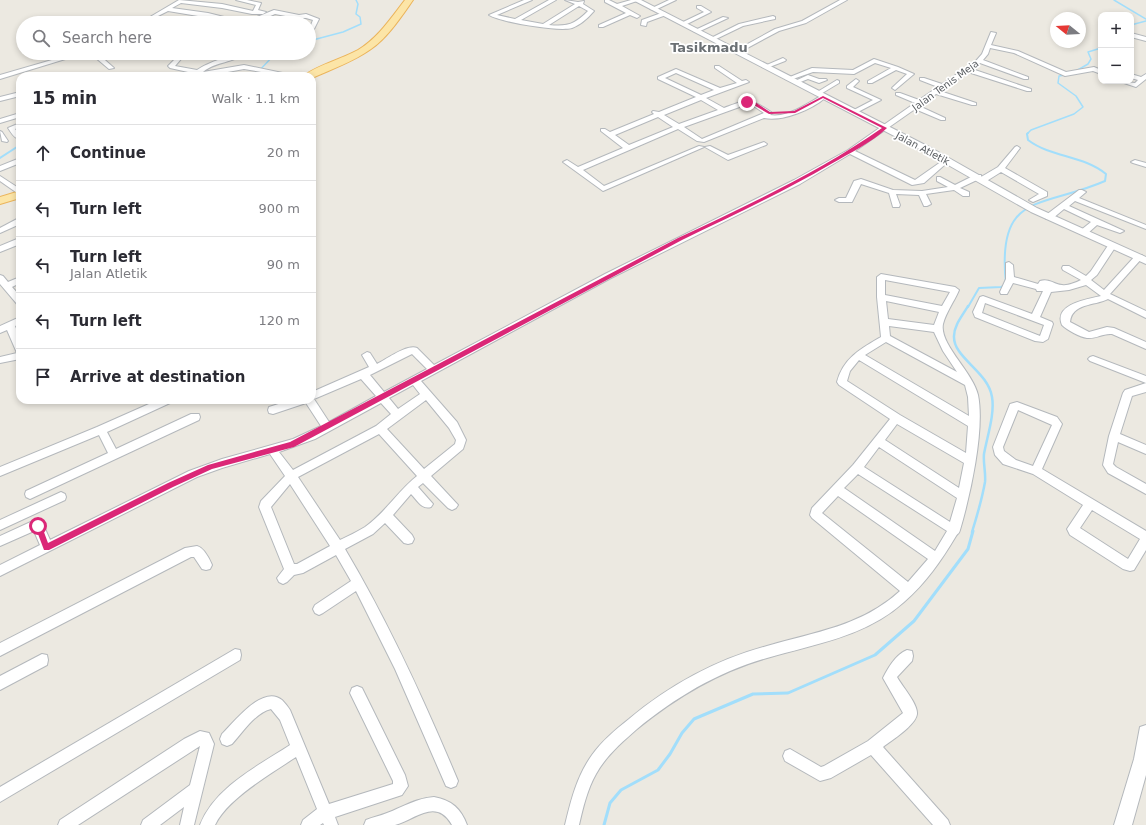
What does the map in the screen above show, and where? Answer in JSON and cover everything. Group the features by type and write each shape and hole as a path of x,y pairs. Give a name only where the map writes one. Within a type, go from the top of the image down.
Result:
{"main road":[{"path":"316,73 341,62 368,47 386,29 409,0"},
{"path":"0,201 16,195"}],"street":[{"path":"208,14 222,6 226,0"},
{"path":"239,0 259,4 253,11 243,16"},
{"path":"529,0 492,15 516,21 567,27 572,26 591,12 588,7 566,1"},
{"path":"543,0 551,1"},
{"path":"545,25 586,0"},
{"path":"605,8 636,0"},
{"name":"Jalan Atletik","path":"636,0 947,160 1034,210 1142,259"},
{"path":"653,9 673,0"},
{"path":"736,52 777,30 804,22 844,0"},
{"path":"155,16 182,1 203,2 269,14"},
{"path":"516,21 551,1"},
{"path":"607,1 637,16"},
{"path":"683,24 708,12 699,7"},
{"path":"167,9 214,16"},
{"path":"264,16 277,13 294,16"},
{"path":"601,26 630,13"},
{"path":"644,25 643,21 664,14"},
{"path":"696,31 725,18"},
{"path":"712,39 741,25 772,18"},
{"name":"Jalan Tenis Meja","path":"0,571 170,485 215,465 292,445 680,239 787,187 850,152 968,70 985,54 993,33"},
{"path":"1134,36 1146,39"},
{"path":"989,46 1016,52 1063,73 1094,69 1098,71"},
{"path":"22,72 61,60"},
{"path":"101,60 111,68"},
{"path":"177,60 171,67 199,72 213,62 221,60"},
{"path":"242,60 244,67"},
{"path":"765,67 783,60"},
{"path":"791,81 812,70 854,72 874,61 912,74 896,91 922,103"},
{"path":"978,61 1026,78"},
{"path":"218,72 244,67 274,72"},
{"path":"609,135 702,98 716,89 743,82 716,68"},
{"path":"870,82 896,68"},
{"path":"968,70 1029,90"},
{"path":"716,89 675,71 660,78 702,98 722,110"},
{"path":"0,77 16,73"},
{"path":"1134,76 1144,77"},
{"path":"791,81 807,77 819,81 824,80"},
{"path":"1130,84 1136,86 1144,77"},
{"path":"922,79 943,87"},
{"path":"854,112 878,100 849,87 856,81"},
{"path":"567,162 601,187 770,115 795,112 837,82"},
{"path":"936,92 974,104"},
{"path":"0,99 16,95"},
{"path":"577,170 722,110 749,102 770,115"},
{"path":"915,107 943,119"},
{"path":"653,110 678,128 728,158 764,144"},
{"path":"0,121 16,118"},
{"path":"16,126 11,128 16,134"},
{"path":"603,130 628,148"},
{"path":"0,133 5,141"},
{"path":"839,200 850,200 857,183 861,181 892,192 922,193 940,189 941,185 951,186 978,179 1001,169 1017,148"},
{"path":"850,152 915,183 922,181 947,160"},
{"path":"0,169 16,162"},
{"path":"1135,162 1146,165"},
{"path":"1001,169 1044,194 1033,200"},
{"path":"963,174 978,179"},
{"path":"0,178 16,190"},
{"path":"940,179 966,194"},
{"path":"892,192 896,205"},
{"path":"1050,217 1082,192"},
{"path":"922,193 927,204"},
{"path":"1074,198 1145,227"},
{"path":"1064,206 1120,232"},
{"path":"1084,232 1096,222"},
{"path":"0,230 16,223"},
{"path":"0,250 16,243"},
{"path":"1035,318 1044,289 1043,283 1046,282 1061,288 1069,287 1086,280 1098,268 1112,246"},
{"path":"1142,259 1106,290 1102,299 1078,304 1068,312 1065,324 1089,335 1110,330 1146,346"},
{"path":"1004,292 1010,278 1010,265"},
{"path":"1066,268 1086,280 1104,294 1146,315"},
{"path":"572,825 584,784 594,764 608,745 652,707 716,669 751,656 841,632 885,610 908,590 936,558 949,540 954,530 970,461 974,424 973,391 970,383 943,344 938,329 945,310 955,291 954,289 881,277 881,297 886,338"},
{"path":"0,278 5,289 16,299"},
{"path":"1010,278 1044,289"},
{"path":"5,289 16,282"},
{"path":"881,297 945,310"},
{"path":"983,299 1035,318 1050,324 1042,340 979,316 977,313 983,299"},
{"path":"0,330 16,322"},
{"path":"884,322 938,329"},
{"path":"10,325 16,341"},
{"path":"886,338 858,355 846,368 842,382 896,418 970,461"},
{"path":"886,338 970,383"},
{"path":"316,394 375,369 412,350 433,370"},
{"path":"367,355 375,369"},
{"path":"858,355 974,424"},
{"path":"0,360 16,357"},
{"path":"1093,359 1146,380"},
{"path":"363,374 397,415"},
{"path":"414,380 427,394 453,425 461,440 459,446 422,476 385,515 368,530 299,569 287,574 288,566 265,507 267,500 291,476 380,429 427,394"},
{"path":"1146,387 1144,389 1128,393 1114,436 1108,464 1109,467 1146,489"},
{"path":"0,472 101,430 158,404"},
{"path":"273,410 291,404"},
{"path":"312,404 327,427"},
{"path":"1036,470 1056,426 1056,422 1020,407 1014,407 998,447 998,452 1002,457 1009,462 1036,470 1146,537"},
{"path":"30,494 195,417"},
{"path":"896,418 857,468 838,490 816,511 817,516 908,590"},
{"path":"380,429 408,457 422,476 452,505"},
{"path":"101,430 114,455"},
{"path":"1114,436 1146,450"},
{"path":"878,441 962,496"},
{"path":"273,451 291,476 358,583 392,648 448,774"},
{"path":"857,468 954,530"},
{"path":"1036,470 1146,537"},
{"path":"411,487 427,504"},
{"path":"838,490 936,558"},
{"path":"0,525 61,497"},
{"path":"1090,503 1074,530 1128,565 1130,566 1146,537"},
{"path":"385,515 408,539"},
{"path":"0,541 35,525 38,526 46,547"},
{"path":"0,650 189,552 197,551 206,565"},
{"path":"319,609 358,583"},
{"path":"0,795 234,655"},
{"path":"790,756 820,774 826,773 872,746 908,718 910,714 909,708 890,678 893,672 907,656"},
{"path":"0,683 42,660"},
{"path":"308,825 328,819 397,790 401,786 400,780 357,693"},
{"path":"227,739 264,703 271,702 277,704 285,714 328,819"},
{"path":"1123,825 1144,761 1146,733"},
{"path":"65,825 189,744 200,738 204,738 207,744 187,825"},
{"path":"872,746 943,825"},
{"path":"207,825 215,809 230,796 299,747"},
{"path":"148,825 195,790"},
{"path":"381,824 418,806 436,804 451,810 460,825"}],"waterway":[{"path":"316,39 343,32 361,24 360,17 356,14 358,4 356,0"},
{"path":"1114,0 1146,19"},
{"path":"1134,24 1146,21"},
{"path":"1076,71 1088,64 1091,59 1088,52 1098,49"},
{"path":"258,72 269,60"},
{"path":"968,307 979,288 1001,287 1006,284 1005,254 1008,233 1016,218 1028,208 1043,201 1082,190 1105,181 1106,174 1097,168 1087,163 1037,146 1028,140 1027,134 1031,130 1074,114 1083,107 1076,96 1058,83 1059,76 1065,75"},
{"path":"0,158 16,148"},
{"path":"968,306 955,328 955,344 959,351 984,380 989,388 993,404 992,418 984,454 985,482 972,532"},
{"path":"604,825 610,803 621,790 658,770 670,754 682,733 694,719 753,694 788,693 875,655 914,621 968,549 973,531"}],"district":[{"name":"Tasikmadu","path":"709,47"}],"route":[{"path":"38,526 46,547 170,485 210,467 292,445 608,276 797,182 860,145 885,128 823,97 795,112 769,113 753,103 747,102"}]}
